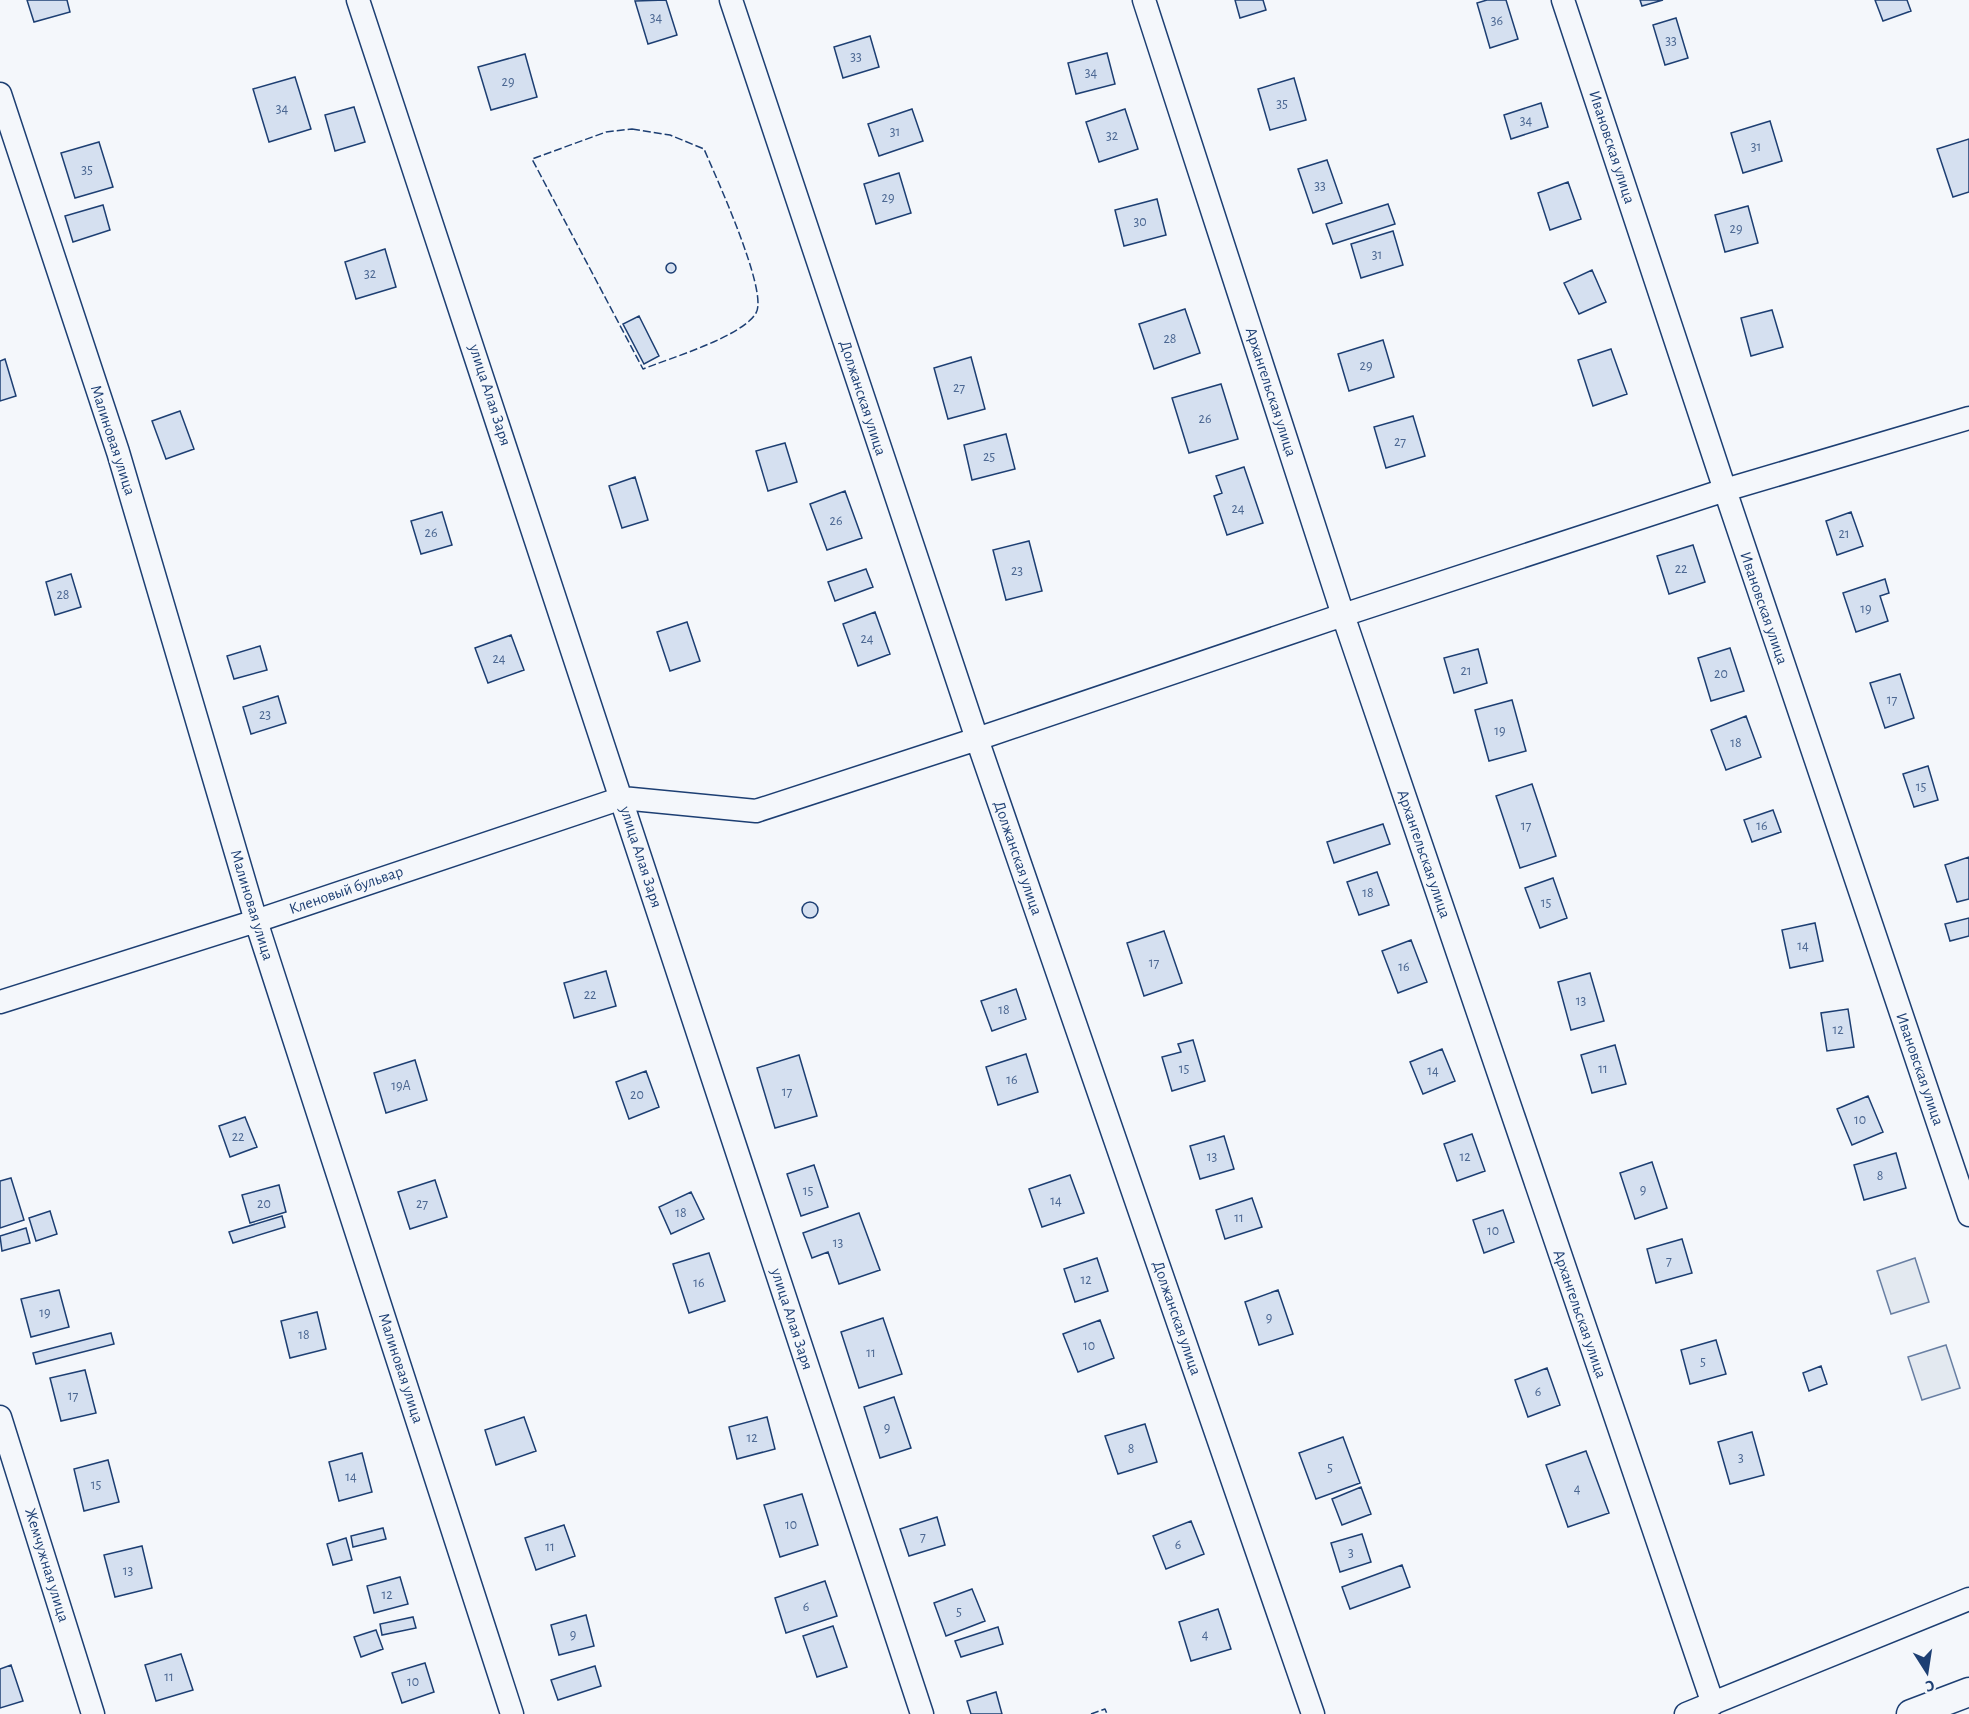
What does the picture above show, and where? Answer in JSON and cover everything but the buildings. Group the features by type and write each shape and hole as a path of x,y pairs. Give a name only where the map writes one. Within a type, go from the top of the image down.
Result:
{"main road":[{"path":"1911,1714 1969,1692"}],"street":[{"name":"улица Алая Заря","path":"358,0 922,1714"},
{"name":"Должанская улица","path":"731,0 977,739 1314,1714"},
{"name":"Архангельская улица","path":"1144,0 1343,615 1713,1704"},
{"name":"Ивановская улица","path":"1563,0 1969,1215"},
{"name":"Малиновая улица","path":"0,94 118,452 256,921 512,1714"},
{"path":"622,798 756,811 1725,490 1969,418"},
{"name":"Кленовый бульвар","path":"0,1002 256,921 622,798"},
{"name":"Жемчужная улица","path":"0,1417 93,1714"},
{"path":"1686,1714 1969,1599"}],"shaded area":[{"path":"1915,1258 1929,1302 1891,1314 1877,1271"},
{"path":"1946,1345 1960,1388 1922,1400 1908,1357"}],"fence":[{"path":"632,129 670,135 704,149 739,233 755,282 758,301 756,313 736,330 704,346 643,369 532,159 606,132 632,129"},
{"path":"1091,1714 1105,1709 1107,1714"}]}
